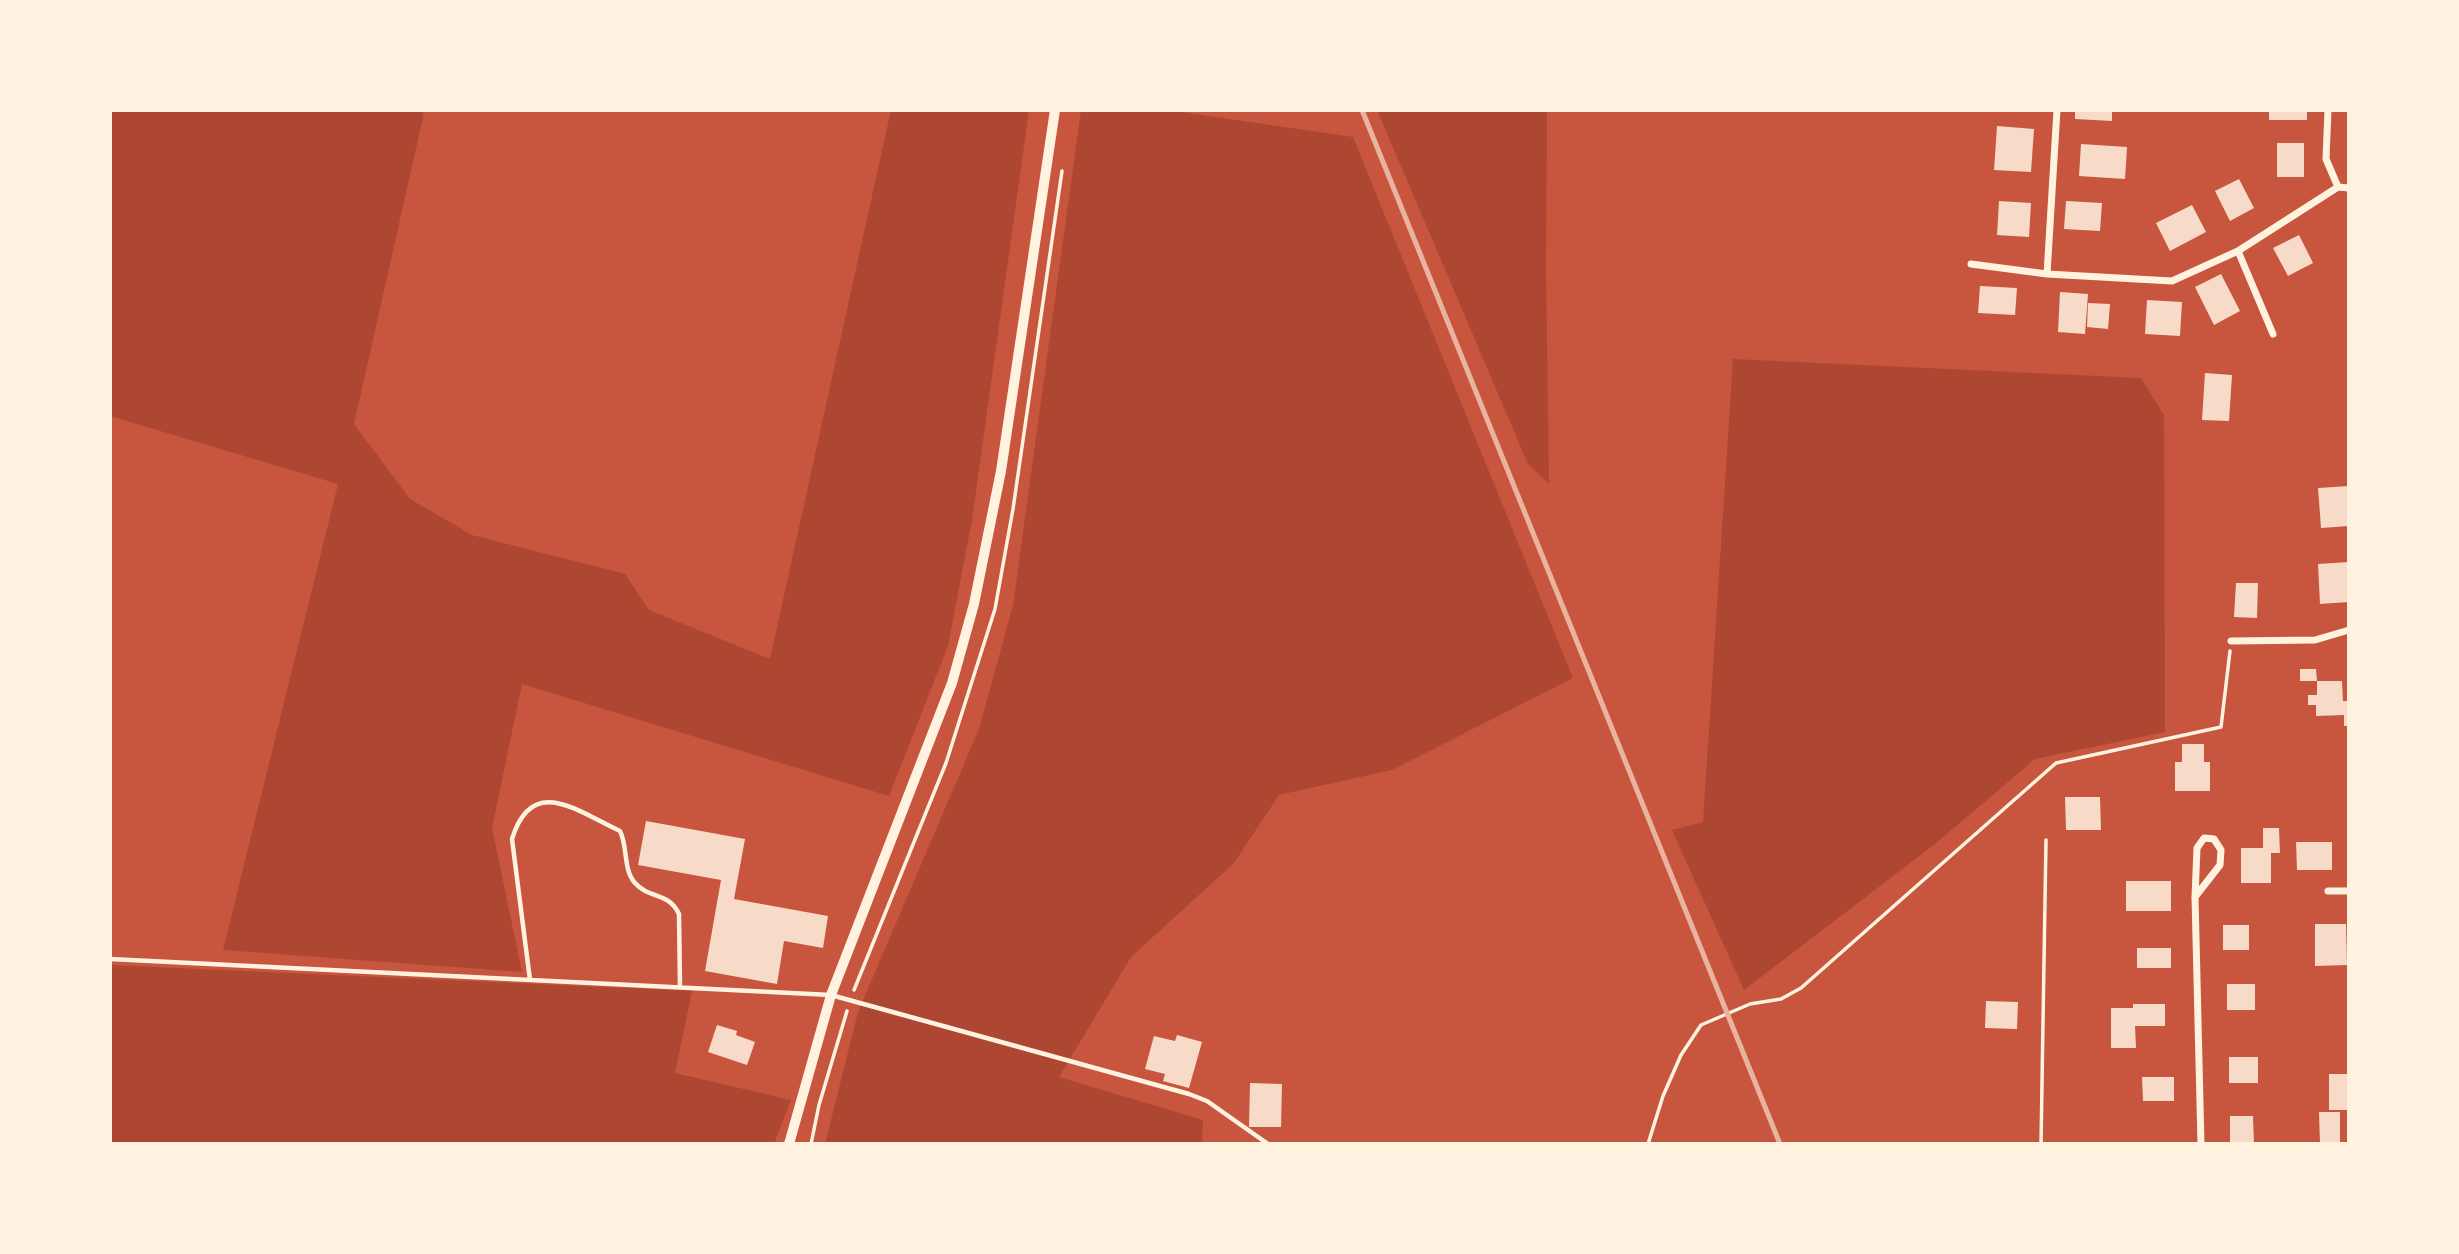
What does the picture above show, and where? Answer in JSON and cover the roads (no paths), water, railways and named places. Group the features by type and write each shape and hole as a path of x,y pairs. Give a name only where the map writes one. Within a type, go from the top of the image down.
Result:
{"street":[{"path":"789,1144 831,995 938,720 960,658 974,604 1001,471 1055,110"},
{"path":"2047,274 2057,110"},
{"path":"2328,110 2326,159 2338,187"},
{"path":"1971,264 2047,274 2172,281 2238,251 2338,187 2349,188"},
{"path":"2238,251 2273,334"},
{"path":"2231,641 2315,640 2349,630"},
{"path":"2195,897 2220,865 2221,850 2214,839 2204,838 2197,848 2195,897 2202,1144"},
{"path":"2328,891 2349,891"}],"lane":[{"path":"530,980 512,839 518,820 526,810 535,803 554,801 620,831 626,843 627,866 635,883 674,903 679,914 680,987"},
{"path":"110,959 831,995 1189,1094 1207,1101 1268,1144"}],"railway":[{"path":"1362,110 1780,1144"}]}
